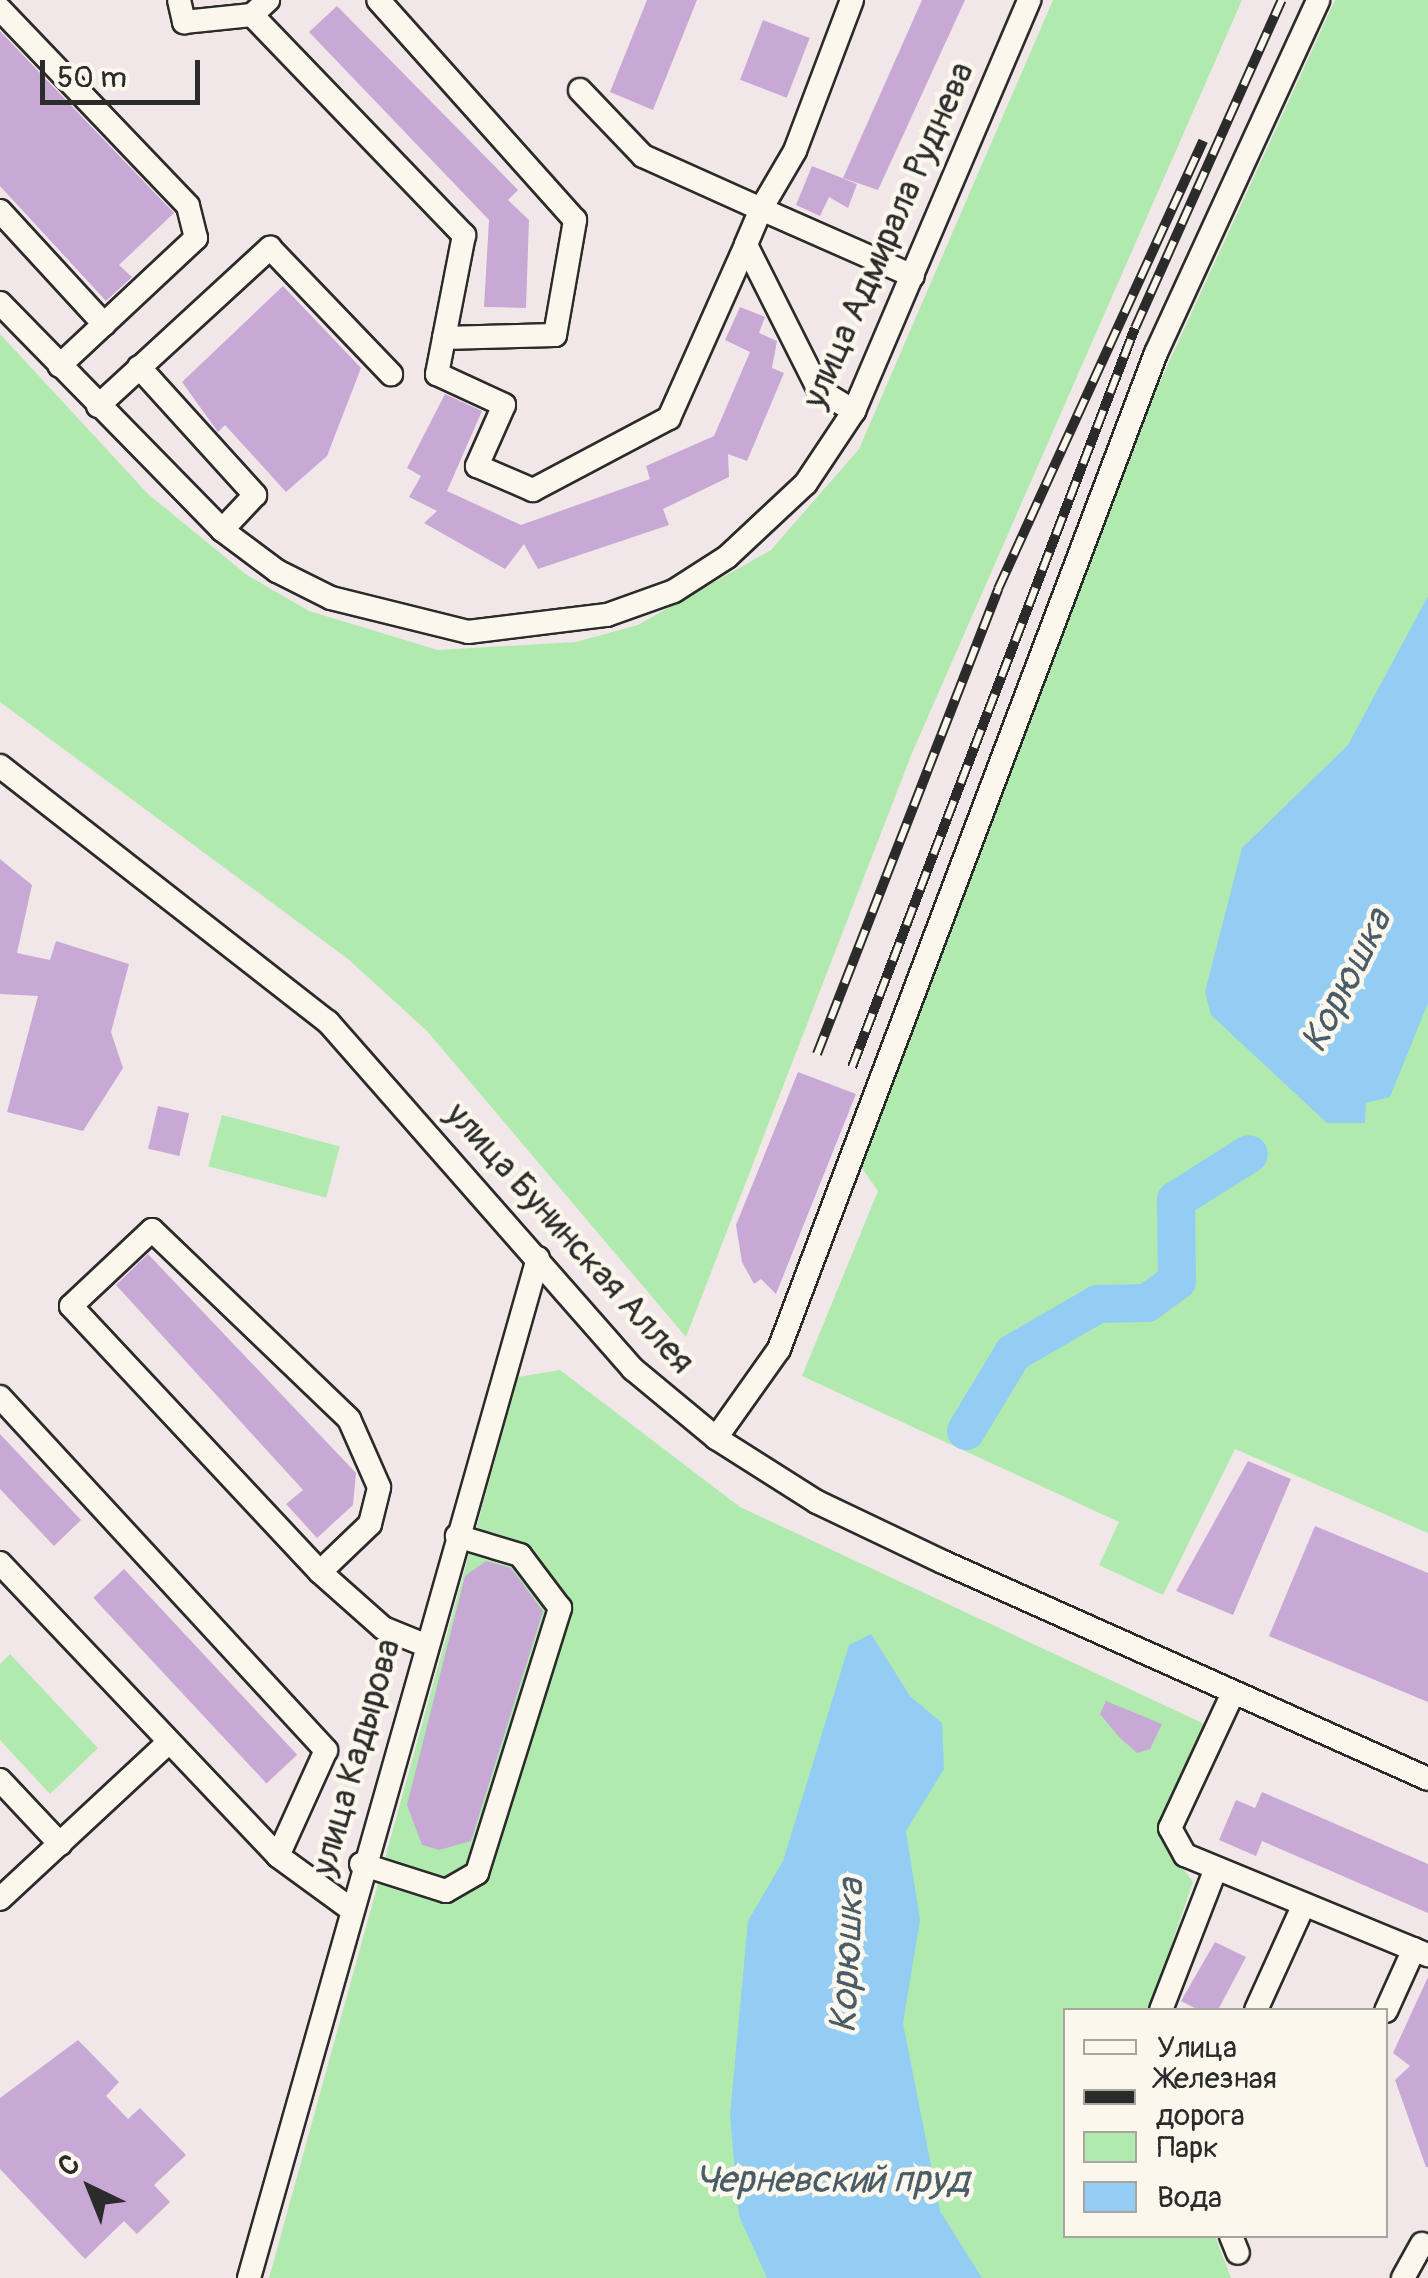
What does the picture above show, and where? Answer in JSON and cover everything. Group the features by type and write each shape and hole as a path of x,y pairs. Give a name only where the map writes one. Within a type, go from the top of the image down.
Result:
{"street":[{"path":"179,0 184,22 260,7 464,235 437,374 504,405 476,466 533,490 669,418 761,209 795,151 852,0"},
{"path":"378,0 574,220 555,335 444,338"},
{"name":"улица Адмирала Руднева","path":"0,303 222,530 277,572 348,604 468,632 542,630 674,591 727,557 806,484 854,411 1029,0"},
{"path":"716,1438 778,1349 1156,353 1318,0"},
{"path":"0,9 188,206 196,238 59,366"},
{"path":"580,90 644,156 913,276"},
{"path":"0,212 104,324"},
{"path":"746,245 819,390 854,411"},
{"path":"98,406 270,248 391,374"},
{"path":"139,368 255,495 222,530"},
{"name":"улица Бунинская Аллея","path":"0,766 328,1022 633,1369 716,1438 818,1502 943,1562 1428,1779"},
{"path":"320,1572 370,1524 380,1487 348,1419 152,1230 71,1306 320,1572 383,1628 425,1645"},
{"name":"улица Кадырова","path":"249,2278 360,1864 538,1258"},
{"path":"0,1397 326,1750 278,1856"},
{"path":"360,1864 446,1891 477,1874 560,1608 520,1555 457,1536"},
{"path":"0,1563 166,1745 278,1856 348,1908"},
{"path":"1233,1693 1170,1828 1185,1855 1421,1952 1388,2008"},
{"path":"0,1900 166,1745"},
{"path":"0,1780 60,1844"},
{"path":"1162,2008 1216,1868"},
{"path":"1257,2008 1304,1904"},
{"path":"1403,2278 1422,2244 1428,2261"}],"green space":[{"path":"1053,0 1242,0 912,753 686,1337 427,1031 348,959 0,702 0,334 148,494 247,575 309,611 438,650 576,642 638,625 771,550 859,449"},
{"path":"1335,0 1428,0 1428,1533 1235,1449 1163,1595 1099,1565 1119,1522 802,1376 878,1191 859,1164 1158,386"},
{"path":"222,1115 340,1147 326,1198 208,1166"},
{"path":"560,1370 740,1507 1211,1727 1160,1837 1193,1882 1150,2008 1063,2008 1063,2238 1216,2238 1231,2278 269,2278 518,1377"},
{"path":"10,1654 98,1748 50,1794 0,1740 0,1664"}],"water":[{"path":"1428,596 1428,1003 1390,1097 1366,1103 1365,1123 1327,1123 1211,1015 1205,992 1242,848 1348,745"},
{"name":"Черневский пруд","path":"871,1634 910,1696 942,1723 944,1769 906,1831 920,1920 903,2023 940,2211 982,2278 767,2278 739,2216 730,2115 748,1921 783,1861 849,1645"}],"building":[{"path":"647,0 697,0 653,110 610,92"},
{"path":"922,0 965,0 878,190 843,178"},
{"path":"337,6 518,190 508,200 529,220 526,308 484,307 489,220 309,32"},
{"path":"763,20 810,38 787,98 740,80"},
{"path":"0,31 174,213 119,265 132,277 106,301 0,186"},
{"path":"812,166 857,184 848,208 829,197 820,216 796,205"},
{"path":"283,286 361,368 327,456 286,492 225,425 218,432 182,382"},
{"path":"740,307 765,317 759,333 777,341 772,368 784,373 747,461 728,454 729,477 663,509 669,525 538,569 524,544 505,569 424,523 437,511 409,497 421,476 407,468 445,394 482,411 447,491 521,525 650,479 646,466 714,436 750,352 725,340"},
{"path":"0,859 32,885 17,953 50,960 56,941 129,964 111,1032 123,1068 83,1131 7,1112 38,996 0,994"},
{"path":"798,1072 856,1094 776,1294 761,1279 754,1284 742,1262 736,1225"},
{"path":"158,1106 189,1113 179,1156 148,1149"},
{"path":"148,1254 356,1473 353,1505 317,1538 286,1504 303,1490 116,1285"},
{"path":"0,1434 81,1520 54,1546 0,1489"},
{"path":"1248,1461 1291,1479 1233,1615 1176,1591"},
{"path":"1315,1526 1428,1573 1428,1702 1269,1636"},
{"path":"486,1561 511,1568 543,1611 471,1841 439,1850 422,1845 407,1805 465,1576"},
{"path":"124,1569 297,1755 267,1783 93,1598"},
{"path":"1106,1701 1162,1724 1150,1749 1137,1753 1119,1737 1100,1714"},
{"path":"1262,1792 1428,1864 1428,1913 1262,1841 1256,1856 1219,1840 1236,1800 1255,1808"},
{"path":"1215,1942 1246,1957 1219,2008 1195,2008 1181,2001"},
{"path":"1428,1977 1426,2167 1395,2080 1410,2066 1393,2053"},
{"path":"78,2040 119,2082 106,2096 128,2119 140,2108 186,2155 154,2185 170,2202 137,2234 124,2221 85,2259 0,2169 0,2098"}],"waterway":[{"name":"Корюшка","path":"966,1431 1013,1353 1098,1304 1147,1303 1177,1281 1176,1200 1249,1154"}],"railway":[{"path":"852,1067 1135,328 1282,0"},
{"path":"817,1054 998,589 1203,141"}]}
